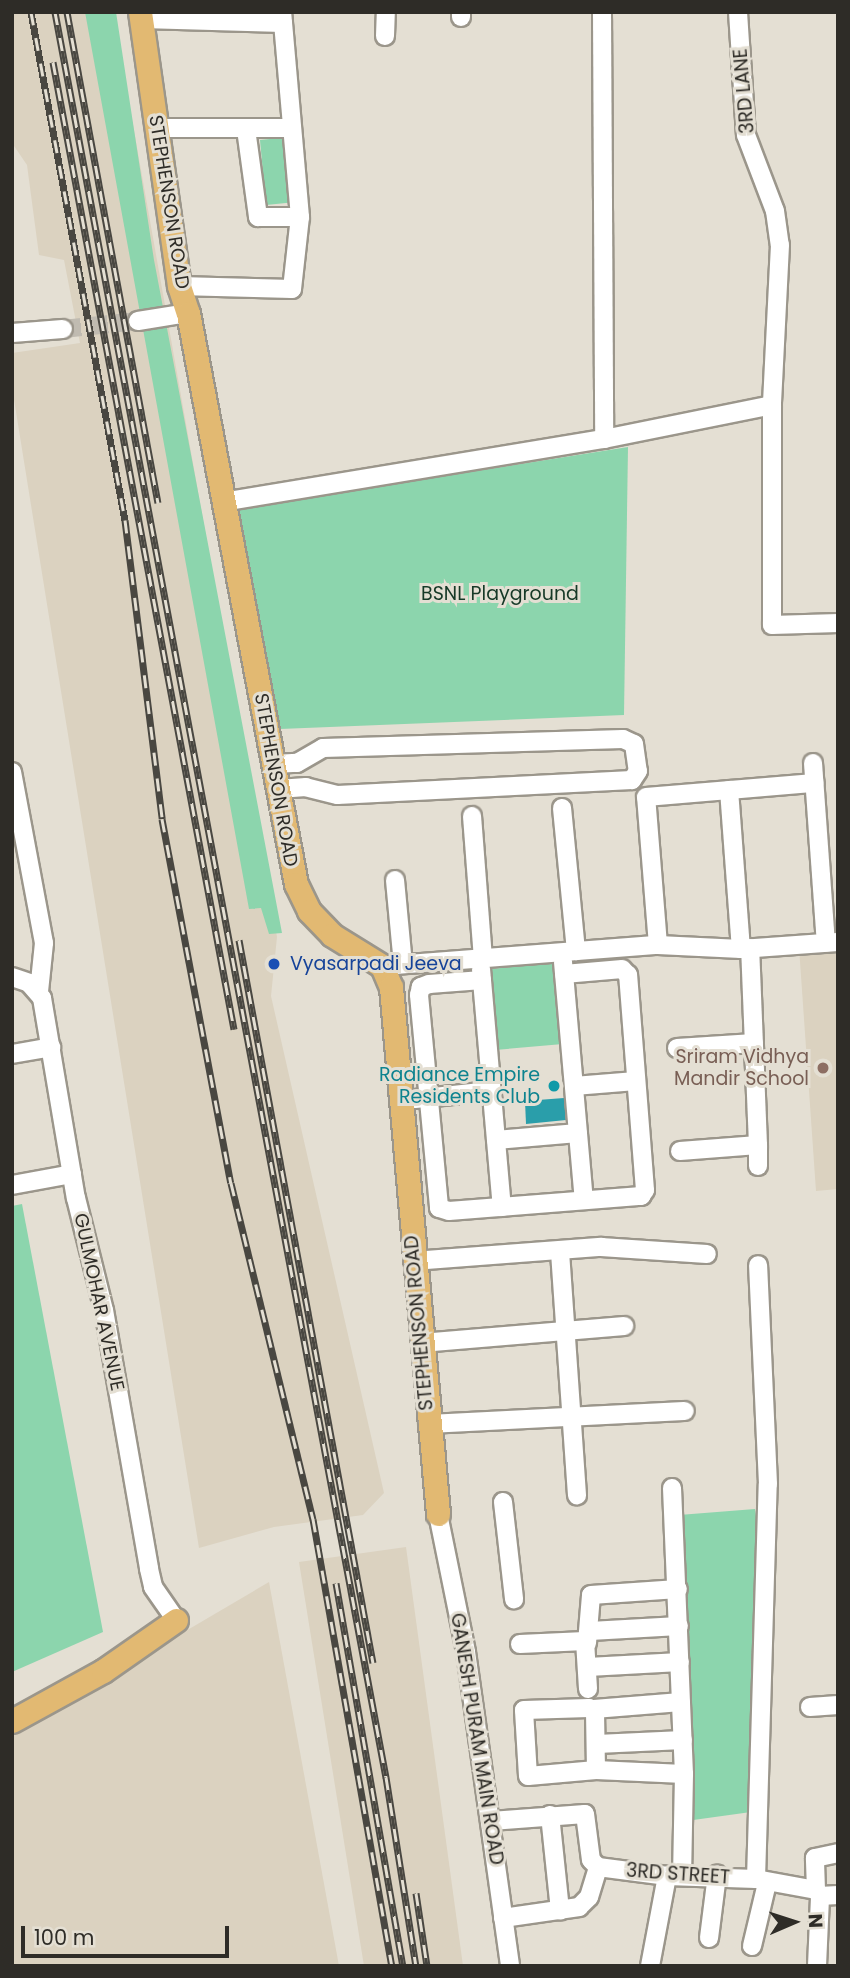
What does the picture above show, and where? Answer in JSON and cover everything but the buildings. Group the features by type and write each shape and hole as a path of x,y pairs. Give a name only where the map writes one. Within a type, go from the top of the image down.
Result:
{"main road":[{"name":"STEPHENSON ROAD","path":"141,15 180,286 188,313 223,502 283,764 296,884 309,911 332,935 392,965 391,987 413,1261 438,1514"},
{"path":"12,1707 96,1663 172,1615"},
{"path":"12,1721 103,1671 172,1615"}],"street":[{"path":"385,36 386,12"},
{"path":"602,12 604,439"},
{"name":"3RD LANE","path":"738,12 746,135 775,211 780,245 772,405 772,625 838,623"},
{"path":"141,15 282,18 300,217 292,289 180,286"},
{"path":"157,128 290,128"},
{"path":"246,129 258,217 300,217"},
{"path":"138,321 188,313"},
{"path":"12,333 63,329"},
{"path":"223,502 604,439 772,405"},
{"path":"283,764 323,748 623,739 634,744 638,771 632,780 337,795 313,789 286,789"},
{"path":"310,755 313,789"},
{"path":"395,880 392,965 658,945 746,948 832,943 813,763"},
{"name":"GULMOHAR AVENUE","path":"12,772 44,943 39,991 72,1174 104,1310 149,1569 172,1615"},
{"path":"658,945 646,797 814,783"},
{"path":"729,790 754,1043 758,1166"},
{"path":"562,808 569,951 564,974 584,1200"},
{"path":"472,816 482,980 502,1207"},
{"path":"482,980 421,987 427,1098 439,1208 502,1207 644,1194 626,971 564,974"},
{"path":"12,977 39,991"},
{"path":"677,1048 754,1043"},
{"path":"12,1054 51,1047"},
{"path":"574,1086 636,1081"},
{"path":"401,1101 491,1091"},
{"path":"496,1140 578,1133"},
{"path":"680,1151 758,1145"},
{"path":"12,1185 72,1174"},
{"path":"413,1261 601,1247 707,1254"},
{"path":"560,1252 577,1495"},
{"path":"752,1946 761,1881 768,1483 758,1265"},
{"path":"421,1343 624,1326"},
{"path":"428,1424 685,1411"},
{"path":"650,1966 678,1866 684,1774 672,1488"},
{"path":"503,1502 514,1599"},
{"name":"GANESH PURAM MAIN ROAD","path":"438,1514 466,1652 510,1966"},
{"path":"588,1689 591,1595 678,1588"},
{"path":"520,1644 679,1626"},
{"path":"589,1667 680,1662"},
{"path":"681,1702 594,1709 524,1710 528,1776 596,1770 684,1774"},
{"path":"810,1707 838,1705"},
{"path":"594,1709 596,1770"},
{"path":"597,1744 683,1740"},
{"path":"491,1821 585,1814 591,1860 597,1867 586,1903 560,1910 503,1918"},
{"path":"550,1815 560,1910"},
{"path":"817,1966 825,1894 815,1858 838,1853"},
{"name":"3RD STREET","path":"597,1867 675,1876 717,1875 825,1894"},
{"path":"709,1938 717,1875"}],"shaded area":[{"path":"12,12 113,12 277,937 271,996 384,1493 363,1515 274,1527 199,1548 12,387 12,353 80,343 64,260 39,255 27,165 12,143"},
{"name":"Sriram Vidhya Mandir School","path":"838,943 838,1189 816,1191 799,947"},
{"path":"406,1547 463,1966 364,1966 299,1562"},
{"path":"269,1582 339,1966 12,1966 12,1733"}],"green space":[{"path":"85,12 116,12 154,260 282,933 269,934 261,908 249,909"},
{"path":"289,137 296,202 266,205 260,140"},
{"name":"BSNL Playground","path":"628,447 624,715 280,729 237,509"},
{"path":"557,963 563,1044 495,1050 489,969"},
{"path":"22,1204 103,1632 12,1672 12,1206"},
{"path":"755,1509 759,1538 751,1812 686,1821 679,1515"}],"water":[{"path":"564,1098 566,1120 526,1124 525,1101"}],"tunnel":[{"path":"63,329 138,321"}],"railway":[{"path":"31,12 125,520 162,819 231,1183 313,1519 392,1966"},
{"path":"55,12 386,1777 416,1966"},
{"path":"67,12 158,503"},
{"path":"53,62 234,1029"},
{"path":"239,940 373,1663"},
{"path":"336,1583 403,1966"},
{"path":"416,1893 427,1966"}],"place":[{"name":"Vyasarpadi Jeeva","path":"274,964"},
{"name":"Sriram Vidhya Mandir School","path":"823,1068"},
{"name":"Radiance Empire Residents Club","path":"554,1086"}]}
